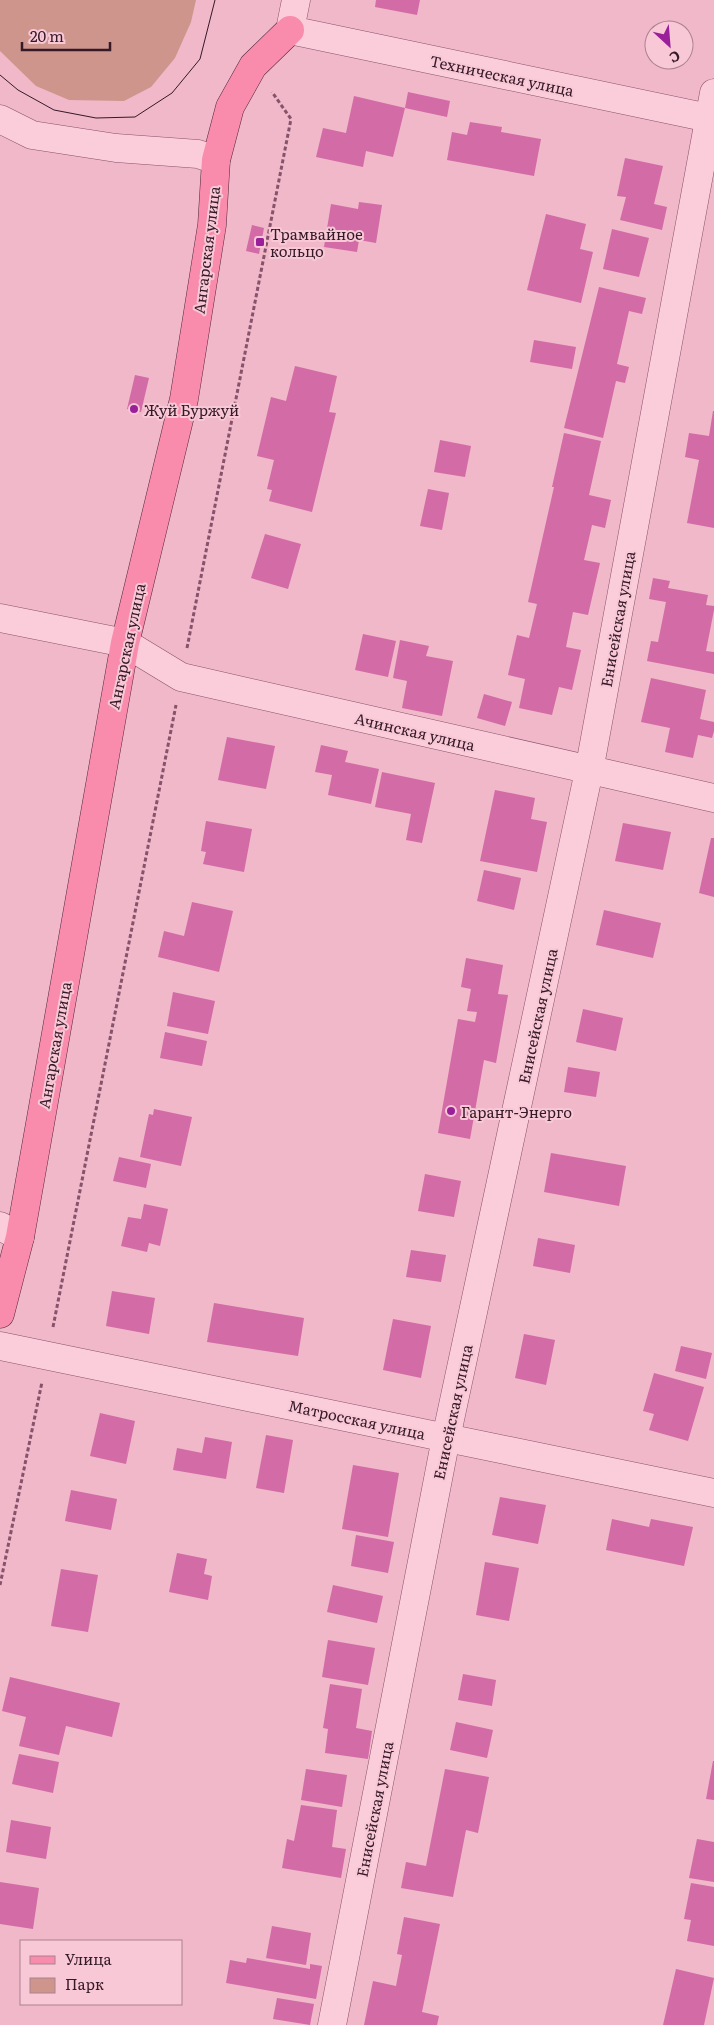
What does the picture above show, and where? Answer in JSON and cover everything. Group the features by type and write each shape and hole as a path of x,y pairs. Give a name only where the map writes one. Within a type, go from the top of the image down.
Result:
{"main road":[{"name":"Ангарская улица","path":"0,1314 10,1232 125,643 184,399 212,225 216,160 230,107 254,66 290,30"}],"street":[{"path":"290,30 296,0"},
{"name":"Техническая улица","path":"290,30 712,110"},
{"name":"Енисейская улица","path":"332,2025 446,1438 589,771 712,110"},
{"path":"0,120 32,135 116,148 198,154 216,160"},
{"path":"0,618 125,643"},
{"name":"Ачинская улица","path":"125,643 181,678 714,798"},
{"name":"Матросская улица","path":"0,1346 714,1493"}],"path":[{"path":"0,1585 48,1356 290,119 254,66"}],"green space":[{"path":"0,0 196,0 191,22 175,58 151,87 124,101 69,100 36,86 0,51"}],"building":[{"path":"376,0 420,0 417,15 375,7"},
{"path":"408,92 450,101 447,117 405,108"},
{"path":"354,96 405,108 393,157 366,151 363,167 316,157 323,128 346,133"},
{"path":"470,122 502,127 501,132 541,139 534,176 447,160 452,132 467,135"},
{"path":"625,158 663,166 654,204 667,207 662,230 620,220 626,197 617,196"},
{"path":"359,202 382,205 376,243 359,240 357,252 324,247 331,204 358,209"},
{"path":"546,214 586,224 580,249 593,252 581,303 527,290"},
{"path":"252,225 264,228 259,254 246,251"},
{"path":"612,229 649,238 639,277 603,269"},
{"path":"599,287 646,298 642,314 629,311 617,364 629,367 625,383 616,381 603,438 564,428"},
{"path":"534,340 576,347 572,369 530,362"},
{"path":"295,366 337,376 329,412 336,413 312,512 269,501 272,490 267,489 274,460 257,456 271,397 286,401"},
{"path":"135,375 149,378 141,412 127,409"},
{"path":"713,411 714,528 687,523 699,460 685,457 689,433 709,436"},
{"path":"564,433 601,441 589,495 611,500 605,528 592,525 584,560 600,563 588,615 573,612 566,647 581,650 572,690 559,687 552,715 519,708 525,679 508,675 517,635 529,638 537,604 528,602"},
{"path":"440,440 471,446 465,477 434,472"},
{"path":"428,489 449,493 442,530 420,526"},
{"path":"265,534 301,544 288,589 251,578"},
{"path":"653,578 670,581 668,588 708,595 706,605 714,606 714,610 706,651 714,652 714,674 647,661 651,641 658,642 666,602 649,599"},
{"path":"363,634 396,641 388,677 355,670"},
{"path":"400,640 429,646 426,656 453,661 442,716 402,708 407,681 393,678"},
{"path":"651,678 706,690 700,719 714,722 714,731 712,738 698,735 693,758 665,752 670,728 641,722"},
{"path":"484,694 512,702 505,726 477,718"},
{"path":"227,737 275,746 266,789 218,780"},
{"path":"321,745 348,751 345,762 379,769 371,804 328,795 332,775 315,772"},
{"path":"382,772 435,783 422,843 406,840 411,814 375,807"},
{"path":"495,790 535,798 531,819 547,822 537,872 480,861"},
{"path":"206,821 252,829 244,872 203,864 206,852 201,851"},
{"path":"623,823 671,832 663,870 615,861"},
{"path":"711,838 714,838 714,897 699,893"},
{"path":"484,870 521,878 514,910 477,901"},
{"path":"192,902 233,911 219,972 158,957 164,931 184,936"},
{"path":"604,910 661,923 653,958 596,945"},
{"path":"466,958 503,965 498,994 508,995 496,1063 484,1060 470,1139 438,1133 458,1019 475,1022 477,1012 467,1011 471,989 461,987"},
{"path":"173,992 215,1001 208,1034 167,1026"},
{"path":"583,1009 623,1018 616,1051 576,1042"},
{"path":"165,1032 207,1041 202,1066 160,1058"},
{"path":"568,1067 600,1072 596,1097 564,1092"},
{"path":"154,1109 192,1117 181,1166 140,1157 149,1114 153,1115"},
{"path":"551,1153 626,1166 619,1206 544,1192"},
{"path":"119,1157 151,1164 146,1188 113,1181"},
{"path":"425,1174 461,1181 454,1217 418,1211"},
{"path":"144,1204 168,1209 160,1246 149,1243 147,1252 121,1246 128,1217 141,1219"},
{"path":"538,1238 575,1245 570,1273 533,1266"},
{"path":"411,1250 446,1255 441,1282 406,1277"},
{"path":"112,1291 155,1298 149,1334 106,1326"},
{"path":"214,1303 304,1318 298,1356 207,1342"},
{"path":"393,1319 431,1326 421,1378 383,1370"},
{"path":"524,1334 555,1340 546,1385 515,1378"},
{"path":"681,1346 712,1353 706,1379 675,1371"},
{"path":"654,1373 704,1387 688,1441 649,1430 654,1414 643,1411"},
{"path":"100,1413 135,1421 126,1464 90,1456"},
{"path":"266,1435 293,1440 284,1493 256,1488"},
{"path":"205,1437 232,1442 226,1479 173,1470 177,1448 202,1453"},
{"path":"353,1465 399,1473 388,1537 342,1529"},
{"path":"71,1490 117,1499 111,1530 65,1521"},
{"path":"500,1497 546,1505 538,1544 492,1535"},
{"path":"612,1519 649,1527 651,1519 693,1527 684,1566 606,1550"},
{"path":"356,1535 394,1542 388,1573 351,1566"},
{"path":"177,1553 207,1559 204,1574 212,1576 208,1600 169,1592"},
{"path":"485,1562 519,1568 509,1621 476,1615"},
{"path":"61,1569 98,1575 88,1632 51,1626"},
{"path":"333,1585 383,1596 377,1623 327,1612"},
{"path":"328,1640 375,1648 368,1685 322,1677"},
{"path":"463,1674 496,1680 492,1706 458,1700"},
{"path":"10,1677 120,1703 112,1737 66,1726 59,1755 19,1746 26,1717 2,1711"},
{"path":"330,1684 362,1689 356,1728 372,1731 368,1759 325,1753 328,1729 323,1728"},
{"path":"456,1722 493,1730 487,1758 450,1750"},
{"path":"19,1754 59,1762 53,1793 12,1784"},
{"path":"714,1761 714,1800 706,1799"},
{"path":"306,1769 347,1775 342,1807 301,1800"},
{"path":"445,1769 489,1777 478,1833 466,1830 453,1897 401,1888 406,1862 426,1866"},
{"path":"301,1805 337,1810 332,1847 346,1849 341,1878 282,1868 287,1839 294,1841"},
{"path":"11,1820 51,1827 46,1859 6,1852"},
{"path":"697,1839 714,1842 714,1882 689,1878"},
{"path":"0,1882 39,1888 33,1929 0,1924"},
{"path":"691,1883 714,1887 714,1946 687,1941 691,1920 684,1919"},
{"path":"404,1917 440,1924 422,2012 439,2016 437,2025 364,2025 373,1981 396,1986 402,1955 397,1954"},
{"path":"272,1926 311,1933 306,1965 266,1958"},
{"path":"247,1958 310,1969 310,1964 322,1966 316,1999 226,1983 230,1960 246,1963"},
{"path":"676,1969 714,1978 704,2025 663,2025"},
{"path":"277,1998 314,2004 310,2025 273,2019"}],"tram line":[{"path":"0,75 18,90 54,110 96,118 135,117 172,93 200,59 215,0"}],"place":[{"name":"Трамвайное кольцо","path":"260,242"},
{"name":"Жуй Буржуй","path":"134,409"},
{"name":"Гарант-Энерго","path":"451,1111"}]}
